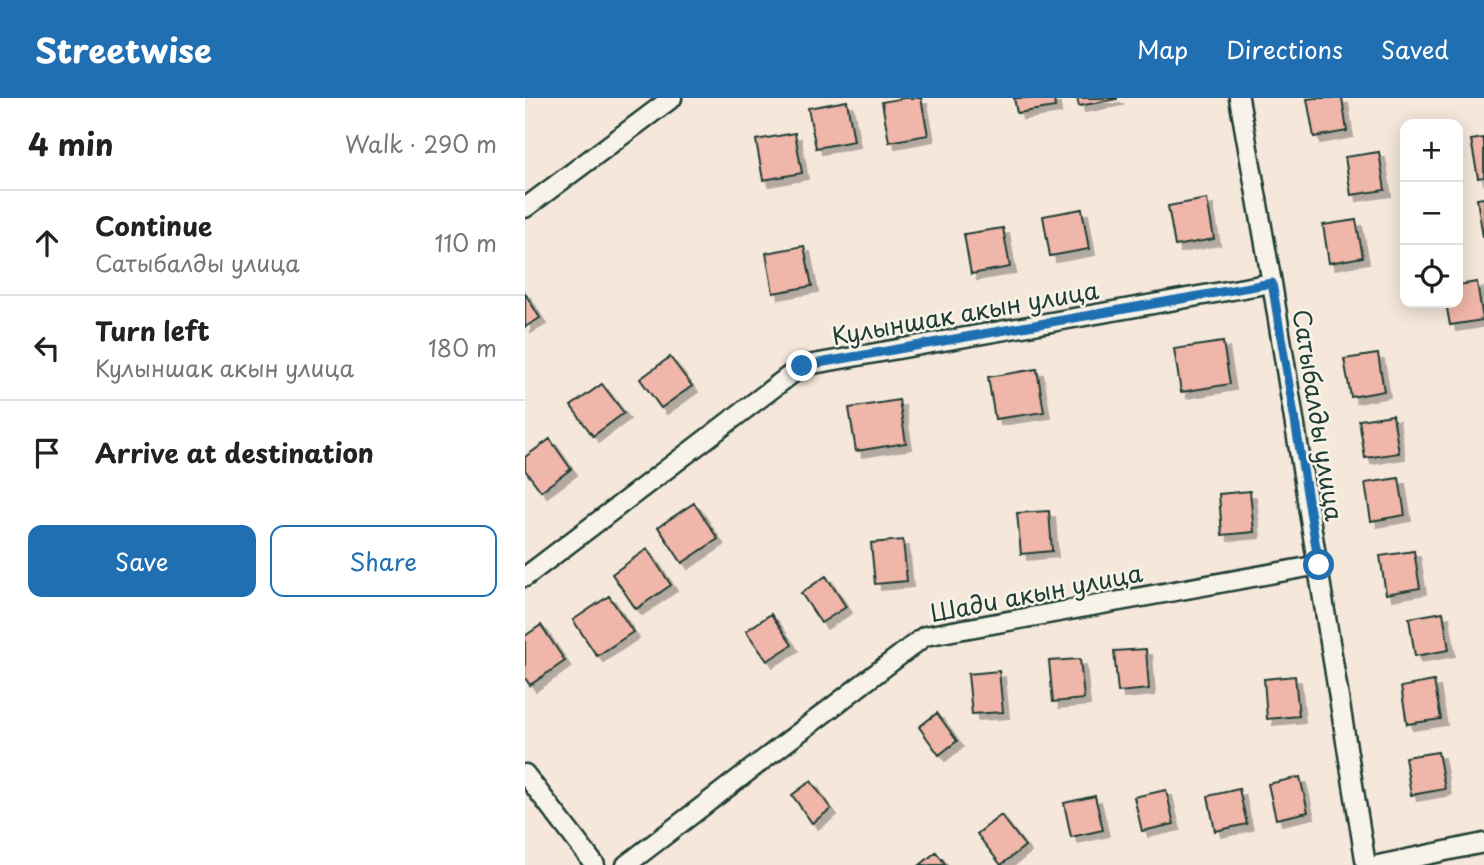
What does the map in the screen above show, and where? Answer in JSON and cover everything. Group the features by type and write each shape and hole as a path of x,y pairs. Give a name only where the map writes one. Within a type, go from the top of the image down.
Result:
{"street":[{"path":"525,208 673,98"},
{"name":"Сатыбалды улица","path":"1239,98 1319,565 1366,865"},
{"name":"Кулыншак акын улица","path":"525,577 802,366 1272,283"},
{"name":"Шади акын улица","path":"627,865 925,636 1319,565"},
{"path":"525,774 595,865"},
{"path":"1378,865 1484,843"}],"building":[{"path":"921,98 928,135 889,142 882,102"},
{"path":"1014,98 1054,98 1055,107 1017,113"},
{"path":"1077,98 1117,98 1117,99 1079,106"},
{"path":"1342,98 1347,131 1314,137 1307,99"},
{"path":"847,101 854,141 816,148 808,108"},
{"path":"795,133 802,173 763,180 756,140"},
{"path":"1484,138 1484,177 1478,178 1471,140"},
{"path":"1379,152 1385,190 1351,195 1345,157"},
{"path":"1484,198 1484,236 1483,237 1477,199"},
{"path":"1207,199 1214,239 1175,246 1168,206"},
{"path":"1082,209 1089,249 1050,256 1043,216"},
{"path":"1356,220 1363,257 1329,263 1323,225"},
{"path":"1003,228 1010,267 971,274 964,234"},
{"path":"804,246 812,286 773,293 766,253"},
{"path":"1477,282 1483,320 1450,325 1447,308 1463,308 1463,284"},
{"path":"525,293 540,318 525,327"},
{"path":"1223,342 1230,384 1181,392 1174,349"},
{"path":"1378,354 1384,391 1351,397 1344,359"},
{"path":"670,357 692,386 661,408 640,379"},
{"path":"1037,369 1044,412 995,419 988,377"},
{"path":"602,384 624,413 593,436 571,406"},
{"path":"899,400 906,443 856,451 849,408"},
{"path":"1393,415 1399,453 1365,458 1359,420"},
{"path":"550,439 571,469 541,491 525,470 525,457"},
{"path":"1399,478 1405,515 1371,521 1365,483"},
{"path":"1250,491 1254,532 1222,535 1219,494"},
{"path":"694,503 718,539 682,563 658,527"},
{"path":"1049,511 1052,551 1021,554 1017,513"},
{"path":"903,540 907,581 875,584 871,543"},
{"path":"647,549 671,585 636,609 612,574"},
{"path":"1414,551 1420,588 1386,594 1380,556"},
{"path":"826,576 846,607 821,623 801,593"},
{"path":"609,596 633,632 597,656 573,620"},
{"path":"1443,612 1449,650 1415,656 1409,618"},
{"path":"771,614 792,645 767,661 746,631"},
{"path":"541,625 565,661 530,685 525,678 525,636"},
{"path":"1146,649 1149,689 1118,692 1114,651"},
{"path":"1080,659 1084,699 1053,702 1049,661"},
{"path":"999,671 1003,712 972,714 968,674"},
{"path":"1295,676 1299,716 1267,719 1264,679"},
{"path":"1434,681 1441,719 1407,724 1401,687"},
{"path":"937,713 957,741 939,755 919,727"},
{"path":"1438,752 1445,789 1411,795 1405,757"},
{"path":"1300,777 1308,812 1276,819 1268,784"},
{"path":"811,781 831,809 812,823 792,795"},
{"path":"1239,789 1247,824 1215,831 1208,796"},
{"path":"1166,790 1174,824 1142,831 1134,797"},
{"path":"1095,796 1103,830 1071,837 1064,803"},
{"path":"1001,815 1025,846 1001,865 977,834"},
{"path":"936,852 946,865 920,865"}],"route":[{"path":"802,366 1272,283 1319,565"}]}
